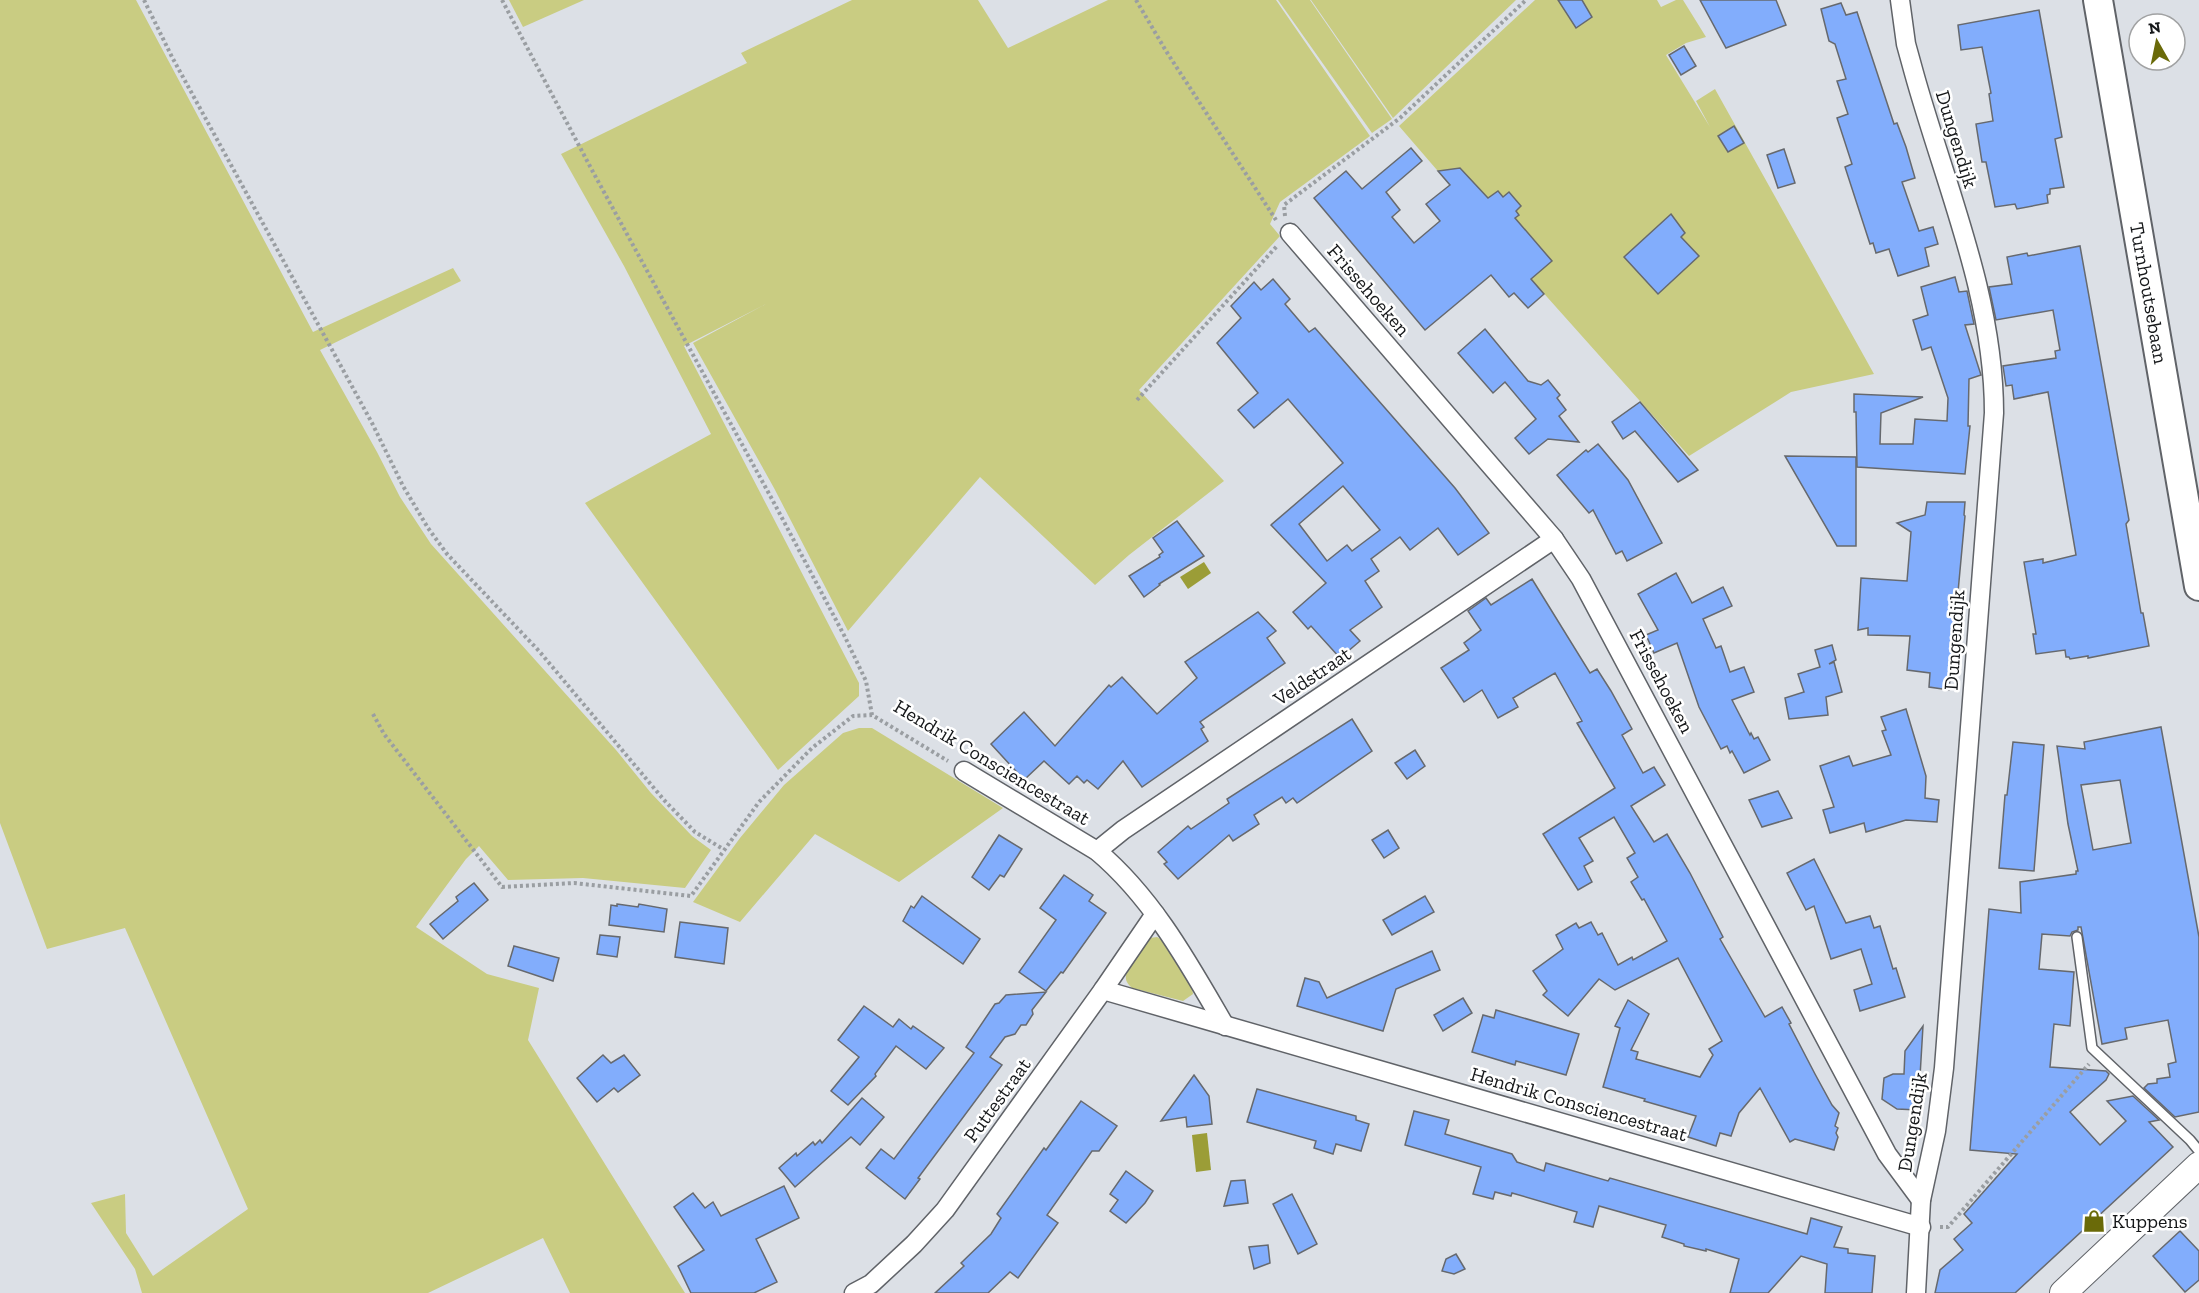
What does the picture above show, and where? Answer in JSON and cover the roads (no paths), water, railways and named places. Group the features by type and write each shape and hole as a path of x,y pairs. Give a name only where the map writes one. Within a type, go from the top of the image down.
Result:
{"main road":[{"name":"Turnhoutsebaan","path":"2098,0 2199,586"}],"street":[{"name":"Dungendijk","path":"1900,0 1906,44 1969,251 1989,338 1994,375 1992,433 1944,1068 1936,1131 1921,1200 1916,1293"},
{"name":"Frissehoeken","path":"1290,233 1554,539 1581,579 1887,1154 1921,1200"},
{"name":"Veldstraat","path":"1097,851 1123,830 1554,539"},
{"name":"Hendrik Consciencestraat","path":"964,771 1097,851 1115,866 1155,914 1187,960 1225,1026"},
{"name":"Puttestraat","path":"854,1293 871,1284 914,1244 945,1210 1155,914"},
{"name":"Hendrik Consciencestraat","path":"1103,990 1921,1227"},
{"path":"2063,1293 2199,1165"}],"lane":[{"path":"2077,937 2092,1048 2199,1151"}],"place":[{"name":"Kuppens","path":"2094,1221"}]}
